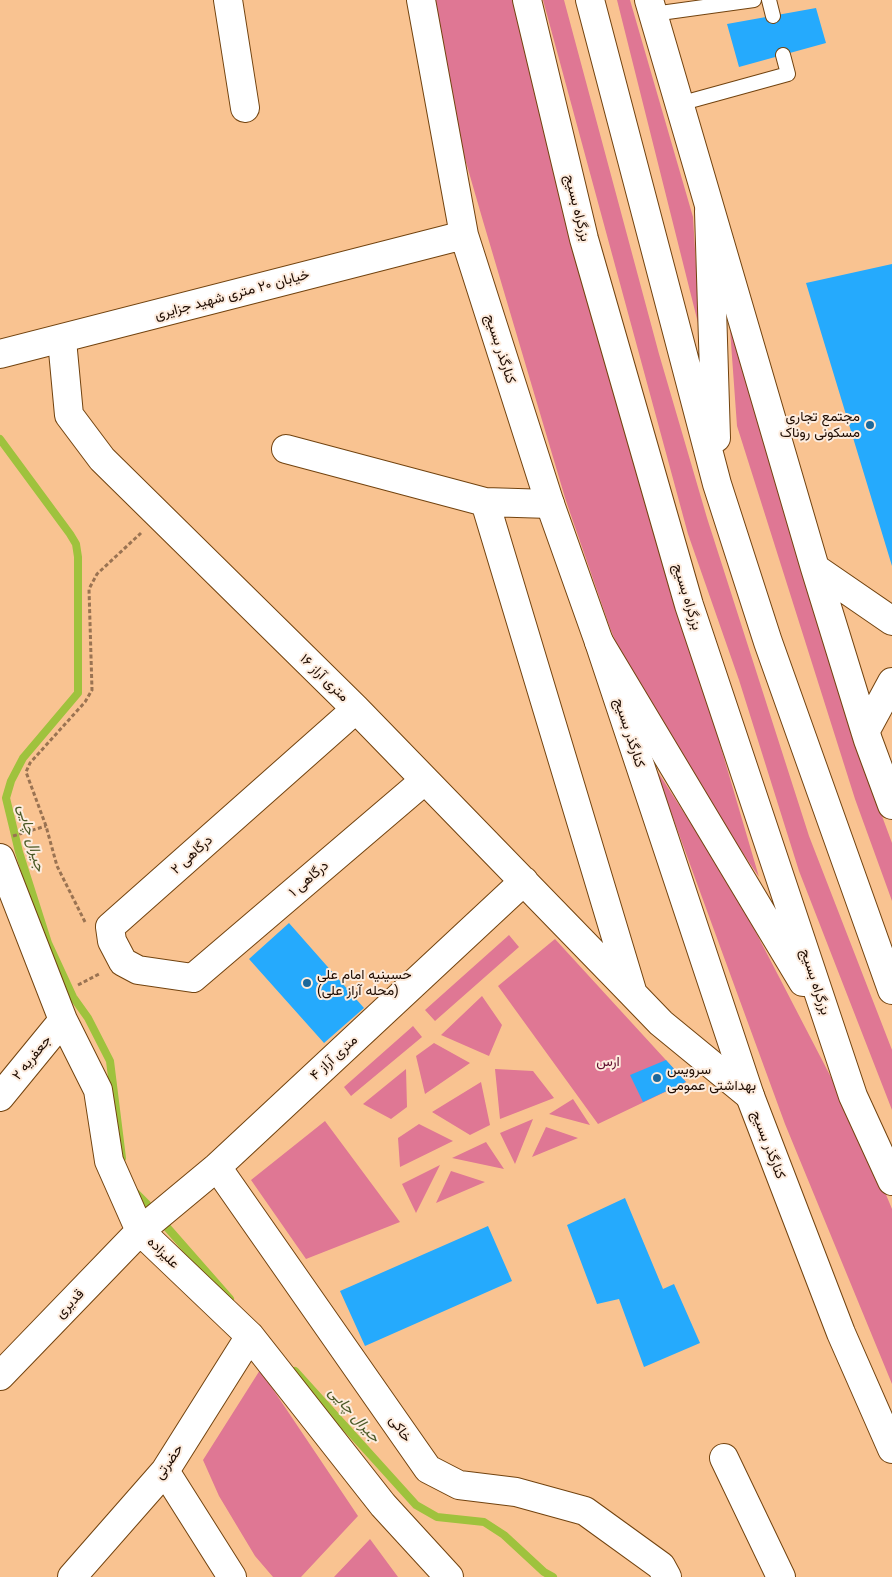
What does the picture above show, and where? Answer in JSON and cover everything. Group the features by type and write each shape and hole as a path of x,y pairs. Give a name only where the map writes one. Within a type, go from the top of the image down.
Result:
{"main road":[{"path":"228,0 245,108"},
{"name":"کنارگذر بسیج","path":"422,0 464,235 550,504 599,642 750,1096 841,1333 892,1449"},
{"name":"بزرگراه بسیج","path":"527,0 584,239 688,605 853,1096 892,1181"},
{"path":"590,0 717,484 768,642 892,990"},
{"path":"651,7 815,568 866,730 892,805"},
{"path":"710,212 717,484"},
{"name":"خیابان ۲۰ متری شهید جزایری","path":"0,354 62,340 464,235"},
{"name":"۱۶ متری آراز","path":"62,340 69,415 102,459 356,709 661,1022 750,1096"},
{"path":"286,449 485,502 550,504"},
{"path":"485,502 633,994"},
{"path":"815,568 892,621"},
{"path":"599,642 830,1027"},
{"path":"866,730 892,682"},
{"name":"درگاهی ۲","path":"194,978 138,970 123,962 112,941 110,927 356,709"},
{"name":"درگاهی ۱","path":"194,978 424,780"},
{"name":"علیزاده","path":"6,847 59,1008 98,1090 108,1161 140,1231 250,1336 383,1505 449,1577"},
{"name":"۴ متری آراز","path":"140,1231 217,1167 524,881"},
{"name":"جعفریه ۲","path":"0,1097 59,1008"},
{"name":"خاکی","path":"217,1167 428,1470 459,1485 516,1492 585,1512 661,1566 667,1577"},
{"name":"قدیری","path":"0,1376 140,1231"},
{"name":"حضرتی","path":"72,1577 165,1471 250,1336"},
{"path":"724,1458 781,1577"},
{"path":"165,1471 232,1577"}],"lane":[{"path":"651,7 754,0"},
{"path":"768,0 773,16"},
{"path":"678,104 788,74 783,55"}],"path":[{"path":"89,931 57,866 26,772 30,763 85,702 92,690 89,588 97,574 159,516"},
{"path":"6,847 45,826"},
{"path":"59,1008 103,972"}],"green space":[{"path":"427,0 513,0 563,210 759,877 701,791 631,680 610,628 566,501 483,221 452,114"},
{"path":"543,0 564,0 659,354 707,518 809,836 892,1050 892,1110 799,871 739,680 688,534"},
{"path":"617,0 630,0 693,217 700,331"},
{"path":"730,329 869,781 892,843 892,901 855,799 737,426"},
{"path":"654,766 735,892 863,1139 892,1209 892,1384 785,1124"},
{"path":"509,935 519,947 435,1021 425,1010"},
{"name":"ارس","path":"555,939 686,1082 598,1124 498,986"},
{"path":"482,996 502,1025 489,1056 441,1035"},
{"path":"413,1026 422,1037 351,1096 344,1087"},
{"path":"434,1043 470,1063 425,1094 416,1056"},
{"path":"406,1069 407,1107 391,1119 363,1104"},
{"path":"495,1069 533,1071 554,1098 500,1119"},
{"path":"481,1082 490,1125 470,1135 432,1112"},
{"name":"ارس","path":"573,1099 590,1125 549,1114"},
{"path":"533,1119 515,1164 500,1133"},
{"path":"325,1121 400,1222 306,1259 251,1180"},
{"path":"419,1124 453,1141 400,1167 398,1138"},
{"path":"546,1127 578,1138 532,1157"},
{"path":"486,1142 504,1169 452,1158"},
{"path":"440,1165 416,1213 402,1184"},
{"path":"451,1171 485,1182 436,1203"},
{"path":"260,1370 358,1516 301,1577 273,1577 255,1556 219,1496 203,1460"},
{"path":"370,1539 398,1577 334,1577"}],"building":[{"path":"816,8 826,43 739,67 727,24"},
{"name":"مجتمع تجاری مسکونی روناک","path":"892,264 892,566 806,283"},
{"name":"حسینیه امام علی (محله آراز علی)","path":"289,923 364,1008 324,1043 249,959"},
{"name":"سرویس بهداشتی عمومی","path":"666,1060 686,1082 643,1102 630,1075"},
{"path":"625,1198 663,1289 674,1284 700,1343 644,1367 619,1299 597,1304 567,1225"},
{"path":"488,1226 512,1281 365,1346 340,1291"}],"waterway":[{"name":"جیرال چایی","path":"0,439 76,544 78,557 78,693 23,758 11,781 6,798 19,852 48,943 73,997 88,1018 110,1061 122,1158"},
{"name":"جیرال چایی","path":"134,1191 147,1204"},
{"name":"جیرال چایی","path":"165,1225 230,1299"},
{"name":"جیرال چایی","path":"295,1371 416,1505 437,1517 484,1522 504,1535 544,1572 553,1577"}],"place":[{"name":"مجتمع تجاری مسکونی روناک","path":"870,425"},
{"name":"حسینیه امام علی (محله آراز علی)","path":"307,983"},
{"name":"سرویس بهداشتی عمومی","path":"657,1078"}]}
